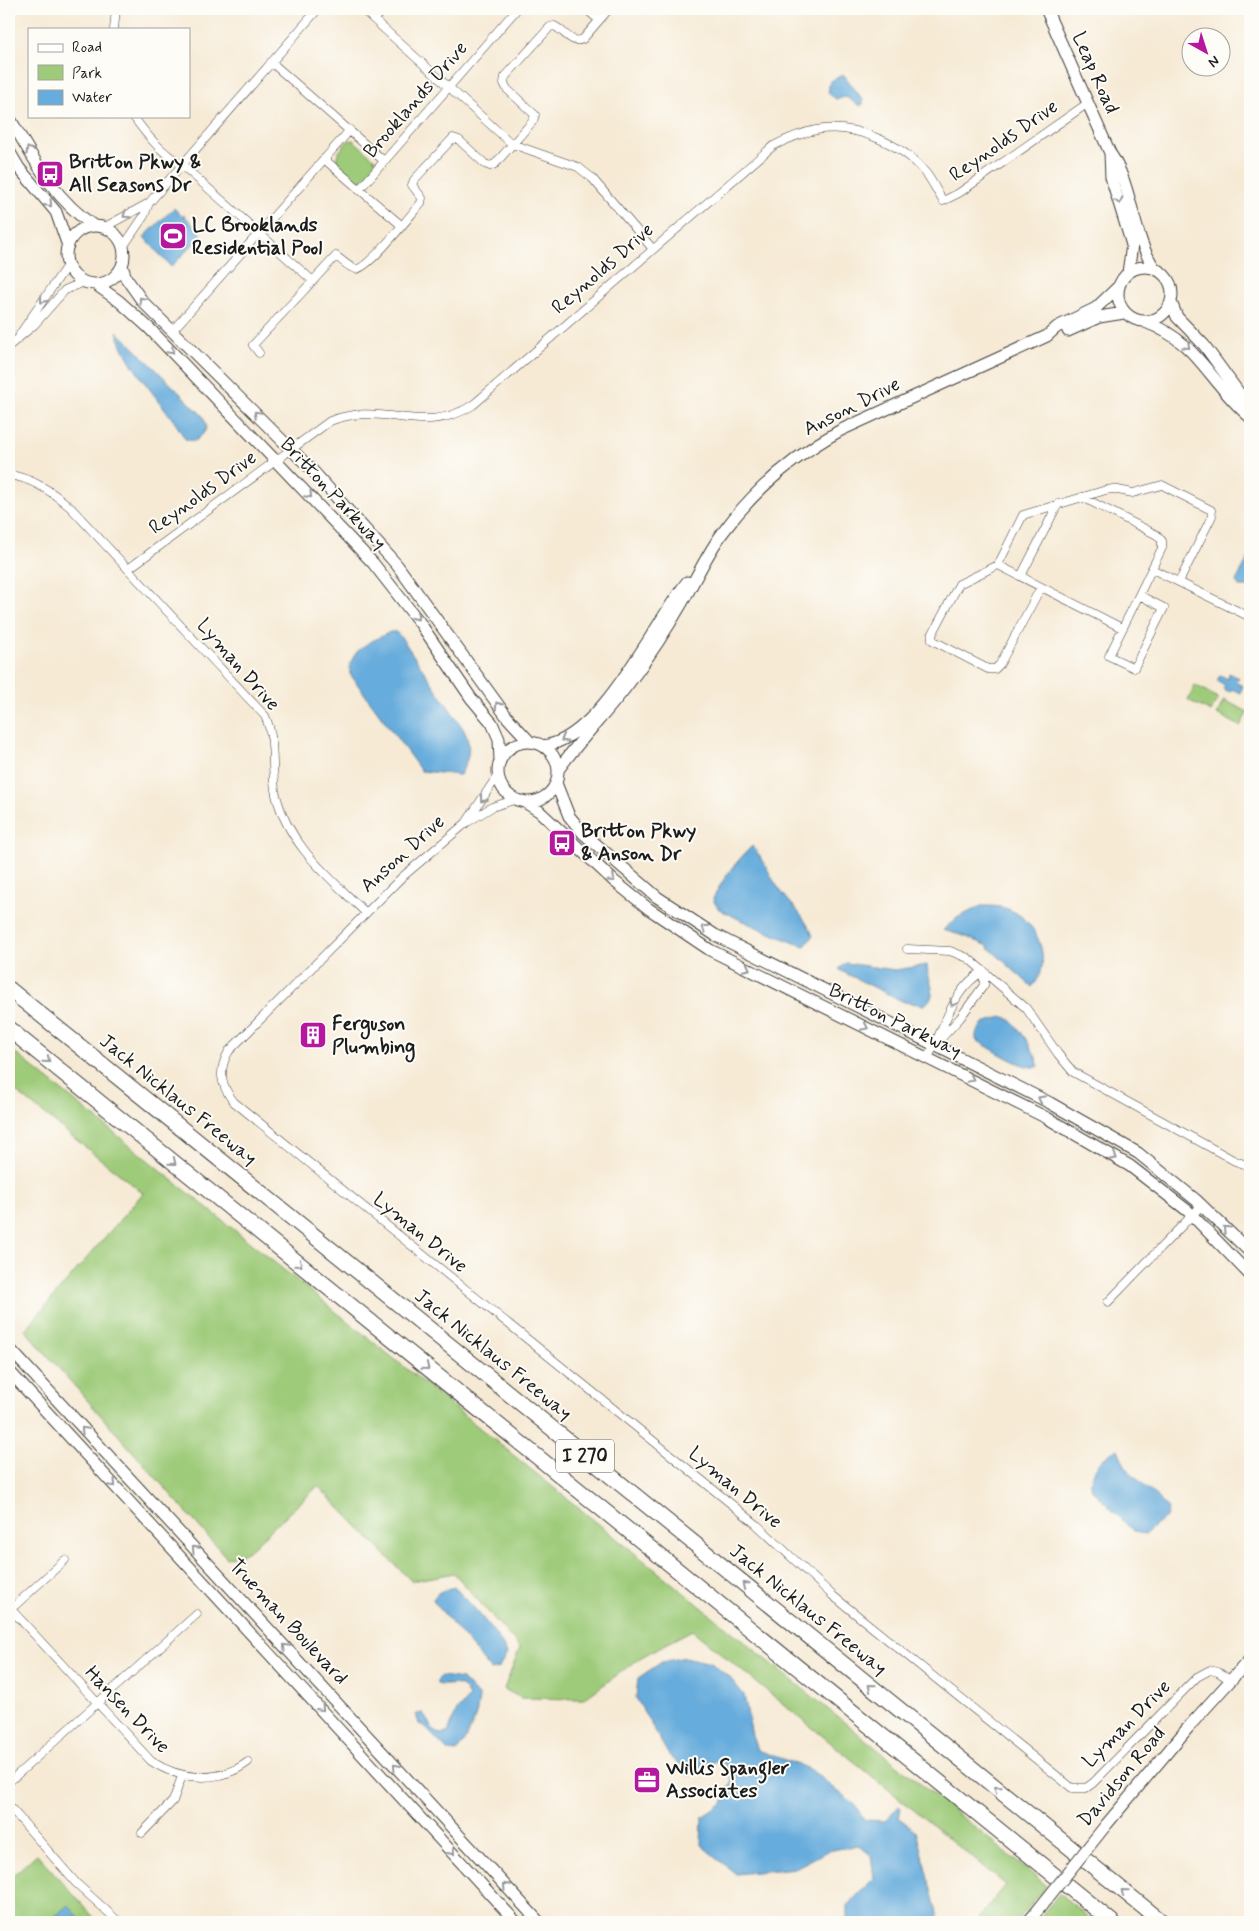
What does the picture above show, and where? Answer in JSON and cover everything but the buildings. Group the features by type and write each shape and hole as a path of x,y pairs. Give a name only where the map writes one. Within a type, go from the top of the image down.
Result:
{"highway":[{"name":"Jack Nicklaus Freeway","path":"9,989 1162,1922"},
{"name":"I 270","path":"9,1029 1112,1922"}],"main road":[{"name":"Leap Road","path":"1046,9 1110,154 1120,169 1143,248 1156,269"},
{"path":"9,117 58,195 74,213 119,238 123,247 122,266 114,277 90,283 72,271 68,264 68,246 56,212 24,175 9,151"},
{"name":"Leap Road","path":"1110,154 1111,177 1132,245 1128,273"},
{"path":"68,246 78,232 99,227"},
{"name":"Britton Parkway","path":"122,266 126,278 135,292 291,449 397,565 507,717 530,742"},
{"path":"1250,408 1204,345 1177,317 1171,302 1170,283 1156,269 1141,267 1128,273 1118,287 1118,300 1124,313 1137,321 1160,327 1187,346 1250,417"},
{"name":"Britton Parkway","path":"90,283 119,301 149,328 373,563 420,623 471,698 492,723 499,739 500,761"},
{"name":"Anson Drive","path":"558,770 632,679 682,602 707,557 725,530 749,501 780,471 814,446 877,412 1047,336 1057,328 1094,309 1118,287"},
{"path":"1145,322 1161,316 1171,302"},
{"name":"Anson Drive","path":"1047,336 1057,335 1100,317 1124,313"},
{"name":"Anson Drive","path":"543,746 553,745 569,738 605,700 626,674 675,597 707,557"},
{"path":"530,742 543,746 554,756 558,770 556,783 542,798 520,800 507,793 498,775 500,761 512,746 530,742"},
{"name":"Britton Parkway","path":"556,783 568,816 583,833 657,897 715,935 1050,1103 1138,1153 1202,1205 1250,1252"},
{"name":"Britton Parkway","path":"520,800 538,812 614,882 649,909 710,950 928,1057 1047,1118 1130,1166 1192,1215 1250,1275"},
{"name":"Trueman Boulevard","path":"9,1348 539,1922"},
{"name":"Trueman Boulevard","path":"9,1371 226,1604 516,1922"},
{"name":"Davidson Road","path":"1028,1922 1157,1762 1250,1659"}],"street":[{"path":"114,28 116,9"},
{"path":"123,247 144,216 149,203 318,9"},
{"path":"362,9 512,144 578,167 592,178 652,248"},
{"path":"374,19 384,9"},
{"name":"Brooklands Drive","path":"359,190 517,9"},
{"path":"586,9 599,20"},
{"path":"259,353 253,344 336,256 352,268 362,268 402,225 422,198 412,185 414,180 453,138 459,140 485,164 490,166 495,164 533,121 535,115 507,89 504,77 550,27 558,28 573,40 578,41 609,9"},
{"path":"271,62 384,160"},
{"name":"Reynolds Drive","path":"128,569 330,421 349,415 380,414 430,420 463,411 773,146 790,138 825,130 844,130 879,140 896,148 926,172 943,201 959,193 1088,103"},
{"path":"134,118 148,137 170,158 182,165 313,281"},
{"name":"Brooklands Drive","path":"173,330 350,130"},
{"path":"324,159 402,225"},
{"path":"99,227 149,203"},
{"path":"9,346 68,264"},
{"path":"18,336 34,325 65,290 90,283"},
{"name":"Lyman Drive","path":"9,475 34,482 56,495 265,716 274,743 273,774 276,795 290,831 310,857 366,913 229,1051 222,1063 220,1077 225,1091 234,1102 756,1524 832,1594 1072,1788 1086,1788 1092,1783 1197,1677 1210,1670 1218,1672 1230,1680"},
{"path":"1041,587 1000,664 995,669 988,669 937,645 932,640 932,635 959,584 998,565 1024,515 1114,489 1133,493 1162,485 1211,510 1212,516 1179,582"},
{"path":"1082,497 1157,535 1162,542 1162,548 1109,656 1134,668 1164,608 1139,595"},
{"path":"1021,576 1058,504"},
{"path":"998,565 1122,628"},
{"path":"1152,569 1250,617"},
{"name":"Anson Drive","path":"466,823 498,775"},
{"name":"Anson Drive","path":"366,913 401,878 466,823 492,808 520,800"},
{"path":"907,949 950,951 968,958 1026,1008 1073,1072 1235,1161 1250,1166"},
{"path":"935,1045 960,1018 984,985 984,970"},
{"path":"928,1057 935,1045 946,1014 973,977 984,970"},
{"path":"1108,1302 1202,1205"},
{"path":"10,1608 65,1560"},
{"name":"Hansen Drive","path":"10,1608 151,1761 182,1776 213,1776 248,1762"},
{"path":"9,1782 197,1614"},
{"path":"142,1833 173,1801 182,1776"},
{"path":"9,1806 76,1883 120,1922"}],"green space":[{"path":"353,140 375,159 374,167 370,174 359,181 355,181 335,164 338,153 348,141"},
{"path":"1195,685 1218,698 1211,712 1188,700"},
{"path":"1224,700 1248,712 1240,726 1217,714"},
{"path":"9,1048 1047,1886 1016,1922 976,1922 1006,1885 692,1630 643,1656 584,1699 521,1698 504,1689 520,1648 454,1573 411,1581 318,1486 247,1552 227,1558 25,1330 143,1193 9,1086"},
{"path":"37,1854 98,1922 9,1922 9,1879"},
{"path":"1060,1894 1094,1922 1036,1922"}],"water":[{"path":"844,75 863,100 863,104 860,106 846,97 836,99 828,93 830,81"},
{"name":"LC Brooklands Residential Pool","path":"174,208 182,216 184,215 202,235 171,267 144,237"},
{"path":"117,331 202,415 206,423 206,429 195,441 185,439 177,425 138,373 122,346"},
{"path":"1250,556 1250,587 1239,587 1236,581"},
{"path":"390,632 396,632 401,637 464,730 469,748 466,763 460,775 421,771 350,674 350,665 357,652 368,643"},
{"path":"1229,673 1239,678 1235,682 1243,686 1240,693 1232,689 1230,692 1223,689 1225,685 1217,681 1220,675 1228,679"},
{"path":"752,846 777,886 802,916 810,929 813,936 805,946 719,909 713,899 725,877"},
{"path":"981,906 1008,909 1024,919 1032,927 1041,947 1042,968 1032,987 986,945 943,930 957,918"},
{"path":"846,963 895,970 927,965 932,996 924,1005 904,1002 839,969"},
{"path":"1002,1017 1013,1022 1022,1034 1036,1057 1038,1067 1015,1062 976,1040 976,1034 983,1023"},
{"path":"1118,1449 1126,1468 1168,1508 1167,1516 1145,1534 1134,1532 1092,1490 1092,1478 1097,1466 1106,1456"},
{"path":"454,1587 484,1619 504,1647 507,1654 499,1668 491,1670 435,1603 433,1599 439,1592"},
{"path":"685,1657 711,1663 731,1679 744,1695 752,1736 757,1750 810,1769 854,1804 865,1820 885,1821 899,1806 901,1808 899,1818 916,1831 938,1917 937,1922 848,1922 848,1905 874,1878 871,1855 858,1845 828,1851 795,1868 736,1874 701,1845 702,1817 723,1803 732,1780 724,1763 710,1762 689,1776 668,1754 636,1698 638,1678 662,1662"},
{"path":"442,1676 462,1679 479,1697 477,1712 472,1726 457,1752 448,1751 424,1726 419,1724 416,1714 423,1713 433,1730 440,1734 448,1733 456,1712 469,1697 466,1691 459,1685 437,1684 437,1680"},
{"path":"68,1905 80,1919 76,1922 49,1922"}],"place":[{"name":"Britton Pkwy & All Seasons Dr","path":"50,174"},
{"name":"LC Brooklands Residential Pool","path":"173,236"},
{"name":"Britton Pkwy & Anson Dr","path":"562,843"},
{"name":"Ferguson Plumbing","path":"313,1035"},
{"name":"Willis Spangler Associates","path":"647,1780"}]}
